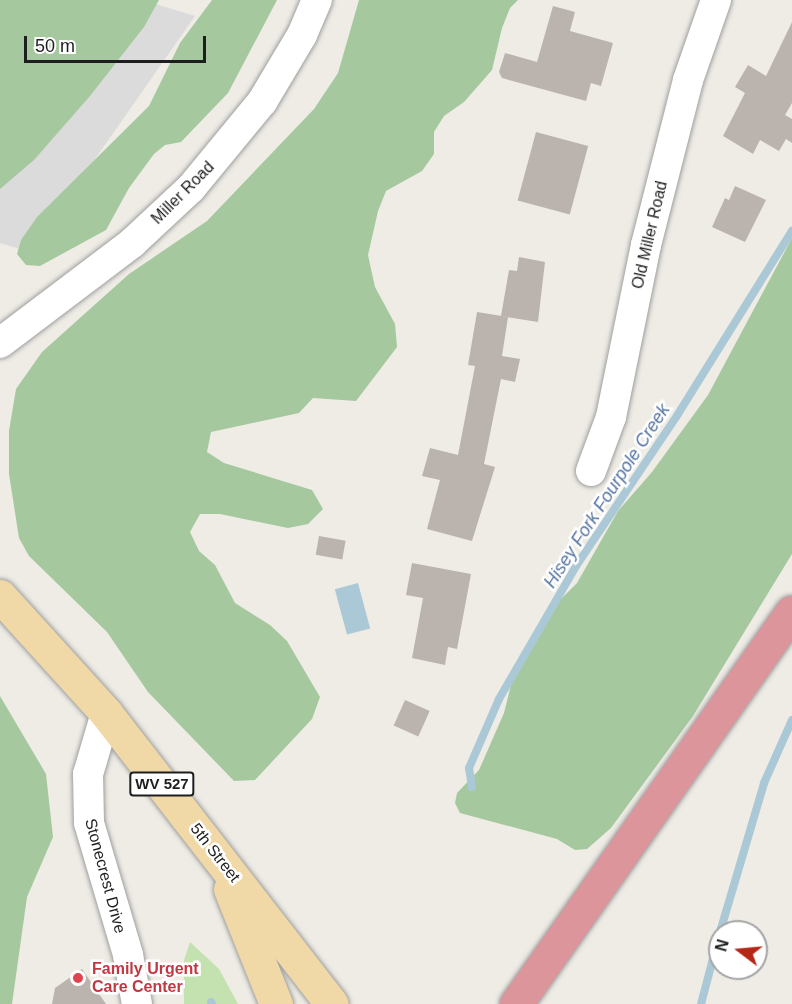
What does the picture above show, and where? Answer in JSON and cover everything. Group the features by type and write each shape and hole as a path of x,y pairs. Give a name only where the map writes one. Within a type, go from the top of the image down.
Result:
{"highway":[{"path":"516,1004 792,612"},
{"path":"503,1004 549,960"}],"main road":[{"name":"5th Street","path":"0,596 106,713 332,1004"},
{"path":"218,856 276,1004"}],"street":[{"name":"Miller Road","path":"0,342 132,243 191,188 262,102 302,35 317,0"},
{"name":"Old Miller Road","path":"591,471 611,417 646,245 688,80 717,0"},
{"name":"Stonecrest Drive","path":"106,713 88,774 89,823 128,955 137,1004"}],"shaded area":[{"path":"0,0 142,0 195,16 30,252 0,243"}],"green space":[{"path":"0,0 159,0 144,27 90,96 34,160 0,189"},
{"path":"212,0 277,0 228,93 181,142 165,145 154,154 129,188 106,230 40,266 26,265 17,254 21,240 37,217 149,106 180,43"},
{"path":"359,0 518,0 510,8 502,28 492,70 464,102 444,116 434,132 434,154 422,171 386,191 378,211 368,255 375,287 395,324 397,347 356,401 313,398 299,413 211,432 207,452 224,463 312,490 323,509 308,524 288,528 220,514 200,514 190,532 199,551 215,565 235,603 270,625 287,641 320,697 312,719 255,780 234,781 148,692 107,632 29,556 19,538 9,474 9,431 16,389 42,352 129,274 207,221 314,109 338,73"},
{"path":"792,238 792,554 693,716 611,828 587,849 575,850 557,839 460,813 455,803 457,793 479,770 504,713 515,669 543,617 577,583 618,511 652,472 708,395"},
{"path":"0,696 46,774 53,837 27,897 12,1004 0,1004"},
{"path":"190,942 219,969 238,1004 184,1004 184,960"}],"water":[{"path":"358,583 370,628 347,635 335,589"}],"building":[{"path":"553,6 575,12 570,31 613,43 601,86 591,83 586,101 502,78 499,72 505,53 537,62"},
{"path":"792,22 792,103 785,115 792,119 792,143 786,139 779,151 760,140 753,154 723,136 745,93 735,87 748,65 766,76"},
{"path":"536,132 588,146 570,215 518,201"},
{"path":"735,186 766,200 745,242 712,227 725,198 729,200"},
{"path":"519,257 545,262 538,322 501,316 509,270 517,271"},
{"path":"477,312 508,317 502,356 520,359 515,382 501,379 484,464 495,467 472,541 427,529 440,480 422,476 430,448 458,455 475,366 468,365"},
{"path":"319,536 346,541 342,559 316,555"},
{"path":"412,563 471,574 457,649 448,647 445,665 412,658 423,598 406,595"},
{"path":"405,700 430,711 418,737 394,726"},
{"name":"Family Urgent Care Center","path":"82,969 106,1004 52,1004 55,988"}],"waterway":[{"name":"Hisey Fork Fourpole Creek","path":"472,787 469,768 499,699 576,566 678,414 792,231"},
{"name":"Hisey Fork Fourpole Creek","path":"724,920 764,783 792,720"},
{"name":"Hisey Fork Fourpole Creek","path":"701,1004 708,977"}],"place":[{"name":"Family Urgent Care Center","path":"78,978"}]}
